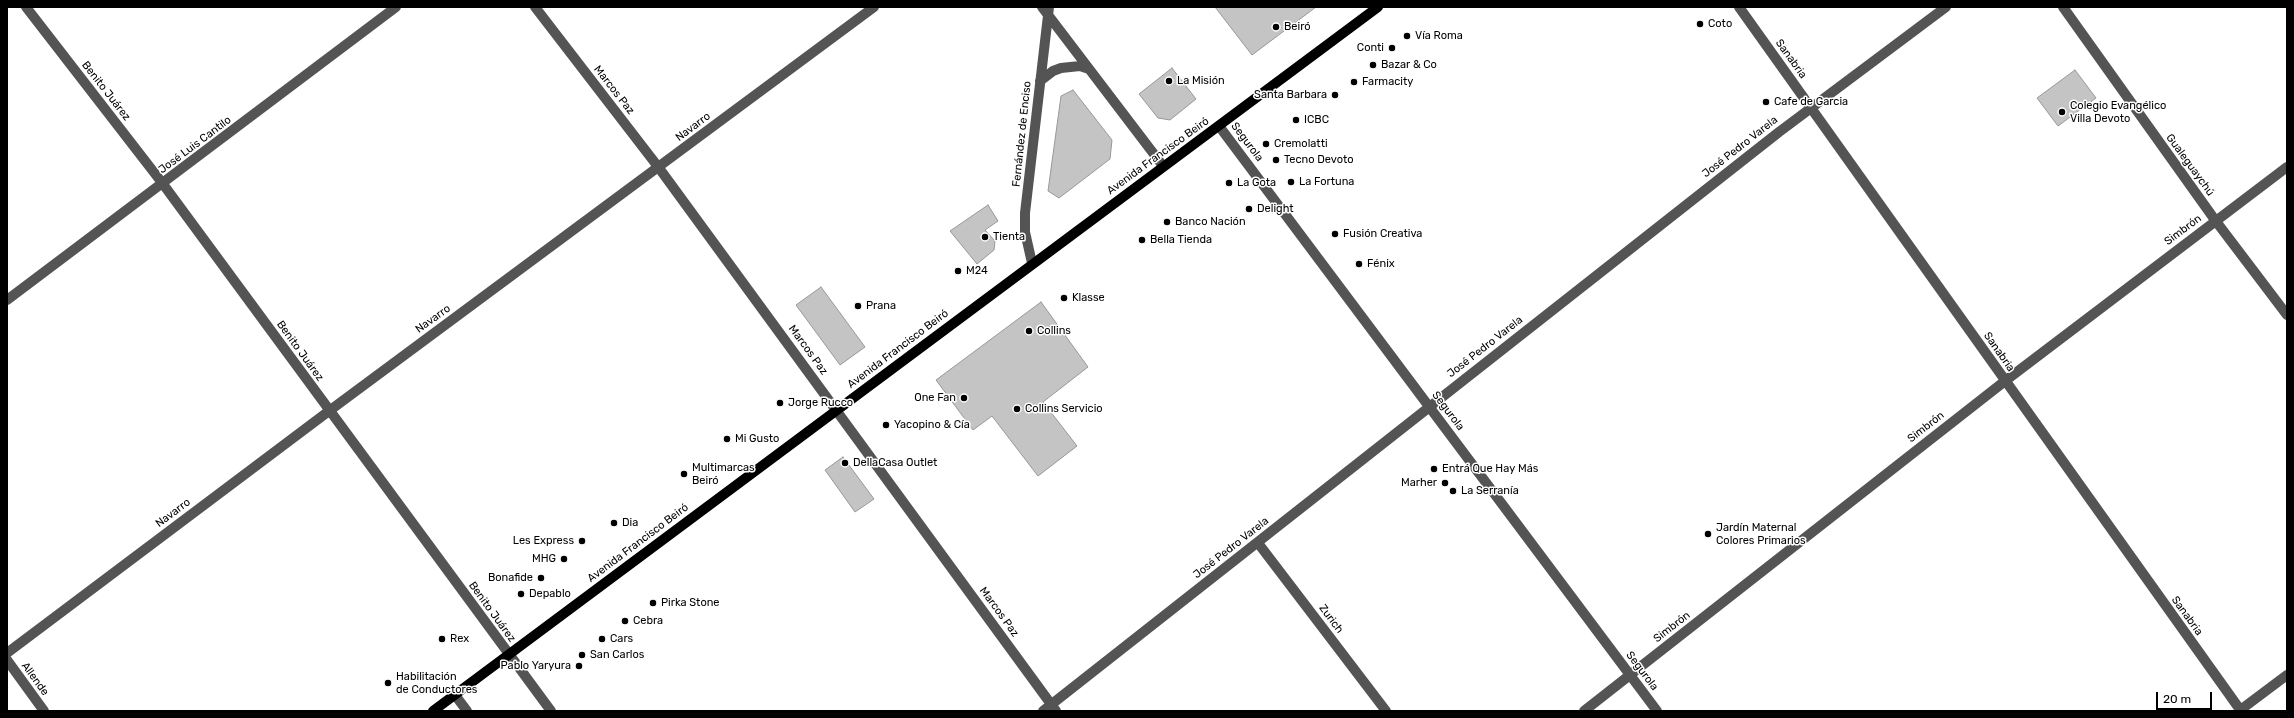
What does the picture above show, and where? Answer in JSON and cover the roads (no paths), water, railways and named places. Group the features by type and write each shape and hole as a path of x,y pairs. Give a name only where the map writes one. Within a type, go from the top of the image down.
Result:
{"main road":[{"name":"Avenida Francisco Beiró","path":"433,711 1162,166 1219,126 1378,7"}],"street":[{"name":"Benito Juárez","path":"26,7 163,184 548,710"},
{"name":"José Luis Cantilo","path":"7,300 396,7"},
{"name":"Marcos Paz","path":"534,7 658,168 837,410 1050,709"},
{"name":"Navarro","path":"7,653 329,411 874,7"},
{"name":"Sanabria","path":"1739,7 2240,711"},
{"name":"José Pedro Varela","path":"1050,709 1429,406 1811,108 1946,7"},
{"name":"Gualeguaychú","path":"2063,7 2215,220 2287,315"},
{"path":"1046,10 1162,166"},
{"name":"Fernández de Enciso","path":"1032,263 1026,232 1025,213 1040,81 1046,10"},
{"path":"1040,81 1053,71 1062,68 1080,66 1089,68"},
{"name":"Segurola","path":"1219,126 1657,711"},
{"name":"Simbrón","path":"1584,711 2005,381 2215,220 2287,167"},
{"name":"Zurich","path":"1258,542 1386,711"},
{"name":"Allende","path":"7,660 44,711"},
{"path":"2240,711 2287,675"},
{"path":"455,695 467,711"}],"place":[{"name":"Coto","path":"1700,24"},
{"name":"Beiró","path":"1276,27"},
{"name":"Vía Roma","path":"1407,36"},
{"name":"Conti","path":"1392,48"},
{"name":"Bazar & Co","path":"1373,65"},
{"name":"La Misión","path":"1169,81"},
{"name":"Farmacity","path":"1354,82"},
{"name":"Santa Barbara","path":"1335,95"},
{"name":"Cafe de Garcia","path":"1766,102"},
{"name":"Colegio Evangélico Villa Devoto","path":"2062,112"},
{"name":"ICBC","path":"1296,120"},
{"name":"Cremolatti","path":"1266,144"},
{"name":"Tecno Devoto","path":"1276,160"},
{"name":"La Fortuna","path":"1291,182"},
{"name":"La Gota","path":"1229,183"},
{"name":"Delight","path":"1249,209"},
{"name":"Banco Nación","path":"1167,222"},
{"name":"Fusión Creativa","path":"1335,234"},
{"name":"Tienta","path":"985,237"},
{"name":"Bella Tienda","path":"1142,240"},
{"name":"Fénix","path":"1359,264"},
{"name":"M24","path":"958,271"},
{"name":"Klasse","path":"1064,298"},
{"name":"Prana","path":"858,306"},
{"name":"Collins","path":"1029,331"},
{"name":"One Fan","path":"964,398"},
{"name":"Jorge Rucco","path":"780,403"},
{"name":"Collins Servicio","path":"1017,409"},
{"name":"Yacopino & Cía","path":"886,425"},
{"name":"Mi Gusto","path":"727,439"},
{"name":"DellaCasa Outlet","path":"845,463"},
{"name":"Entrá Que Hay Más","path":"1434,469"},
{"name":"Multimarcas Beiró","path":"684,474"},
{"name":"Marher","path":"1445,483"},
{"name":"La Serranía","path":"1453,491"},
{"name":"Dia","path":"614,523"},
{"name":"Jardín Maternal Colores Primarios","path":"1708,534"},
{"name":"Les Express","path":"582,541"},
{"name":"MHG","path":"564,559"},
{"name":"Bonafide","path":"541,578"},
{"name":"Depablo","path":"521,594"},
{"name":"Pirka Stone","path":"653,603"},
{"name":"Cebra","path":"625,621"},
{"name":"Rex","path":"442,639"},
{"name":"Cars","path":"602,639"},
{"name":"San Carlos","path":"582,655"},
{"name":"Pablo Yaryura","path":"579,666"},
{"name":"Habilitación de Conductores","path":"388,683"}]}
